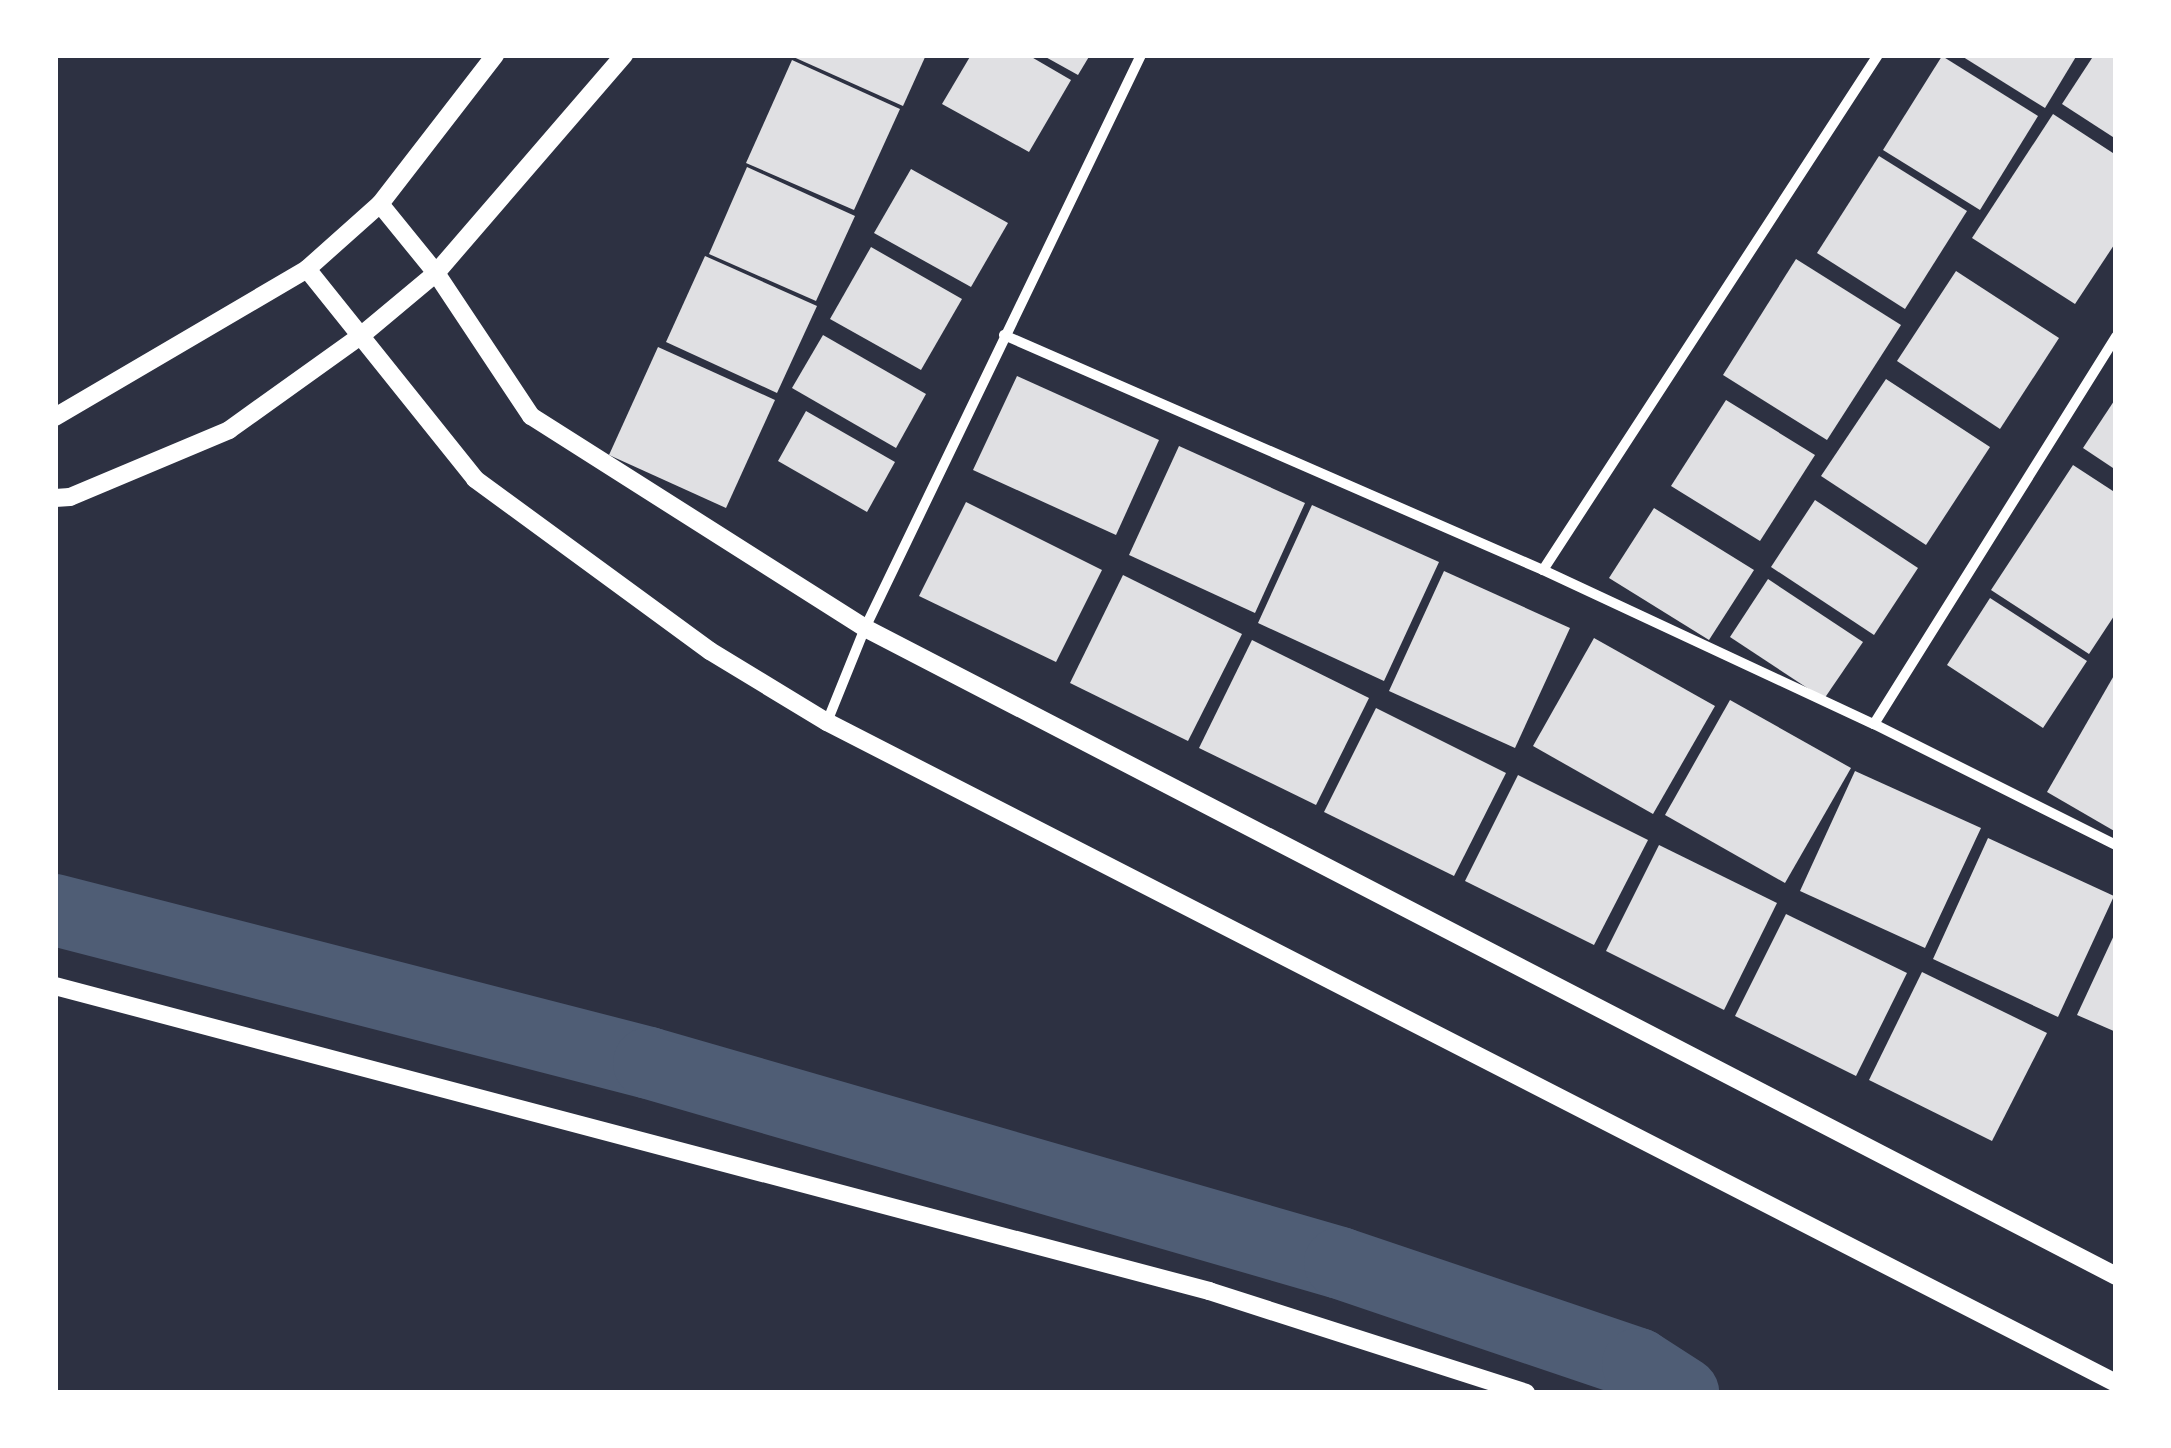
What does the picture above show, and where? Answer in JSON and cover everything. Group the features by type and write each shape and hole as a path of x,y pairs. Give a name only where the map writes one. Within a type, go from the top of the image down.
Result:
{"street":[{"path":"55,417 307,269 380,204 495,55"},
{"path":"55,498 70,496 229,430 363,334 436,273 624,55"},
{"path":"827,722 864,628 1141,55"},
{"path":"1543,570 1878,55"},
{"path":"380,204 436,273 532,416 864,628 2116,1276"},
{"path":"307,269 363,334 475,479 710,651 827,722 2116,1382"},
{"path":"1004,336 1543,570 1874,724 2116,845"},
{"path":"1874,724 2116,336"},
{"path":"55,986 1209,1291 1526,1393"}],"building":[{"path":"789,55 926,55 903,106"},
{"path":"971,55 1028,55 1071,80 1029,152 942,104"},
{"path":"1042,55 1090,55 1078,75"},
{"path":"1960,55 2077,55 2045,108"},
{"path":"2094,55 2116,55 2116,139 2062,104"},
{"path":"1942,56 2038,116 1980,210 1883,150"},
{"path":"792,60 900,109 854,210 746,163"},
{"path":"2053,114 2116,155 2116,242 2075,304 1972,238"},
{"path":"1879,156 1967,211 1905,309 1817,253"},
{"path":"747,167 855,216 816,301 709,254"},
{"path":"911,169 1008,223 971,287 874,233"},
{"path":"871,247 962,299 921,370 830,319"},
{"path":"705,256 817,306 777,393 666,342"},
{"path":"1796,259 1901,325 1827,440 1723,375"},
{"path":"1956,271 2059,338 2000,429 1897,361"},
{"path":"823,335 926,394 896,448 792,388"},
{"path":"658,347 775,400 726,508 609,455"},
{"path":"1017,376 1159,440 1116,535 973,470"},
{"path":"1886,379 1990,447 1926,545 1821,476"},
{"path":"2116,398 2116,470 2083,448"},
{"path":"1726,400 1815,455 1760,541 1671,486"},
{"path":"806,411 895,462 867,512 778,461"},
{"path":"1179,446 1305,503 1255,613 1129,555"},
{"path":"2073,465 2116,493 2116,613 2089,654 1991,590"},
{"path":"1815,500 1918,568 1874,635 1771,567"},
{"path":"966,502 1102,570 1056,662 919,596"},
{"path":"1312,505 1439,562 1384,681 1258,623"},
{"path":"1654,508 1754,570 1709,640 1609,578"},
{"path":"1444,571 1570,628 1515,748 1389,691"},
{"path":"1123,575 1242,634 1188,741 1070,683"},
{"path":"1768,579 1863,642 1824,699 1730,637"},
{"path":"1990,598 2087,661 2043,728 1947,665"},
{"path":"1594,638 1715,706 1653,814 1533,746"},
{"path":"1252,640 1369,698 1316,805 1199,748"},
{"path":"2116,672 2116,832 2047,792"},
{"path":"1730,700 1851,768 1785,883 1665,815"},
{"path":"1376,708 1506,773 1454,876 1324,812"},
{"path":"1855,771 1981,828 1925,948 1800,891"},
{"path":"1518,775 1648,840 1594,945 1465,881"},
{"path":"1988,838 2114,896 2058,1017 1933,959"},
{"path":"1659,845 1777,903 1724,1010 1606,951"},
{"path":"1786,914 1907,973 1856,1076 1735,1016"},
{"path":"2116,931 2116,1032 2077,1015"},
{"path":"1922,972 2047,1033 1992,1141 1869,1080"}],"waterway":[{"path":"55,910 649,1063 1340,1263 1638,1364 1683,1393"}]}
